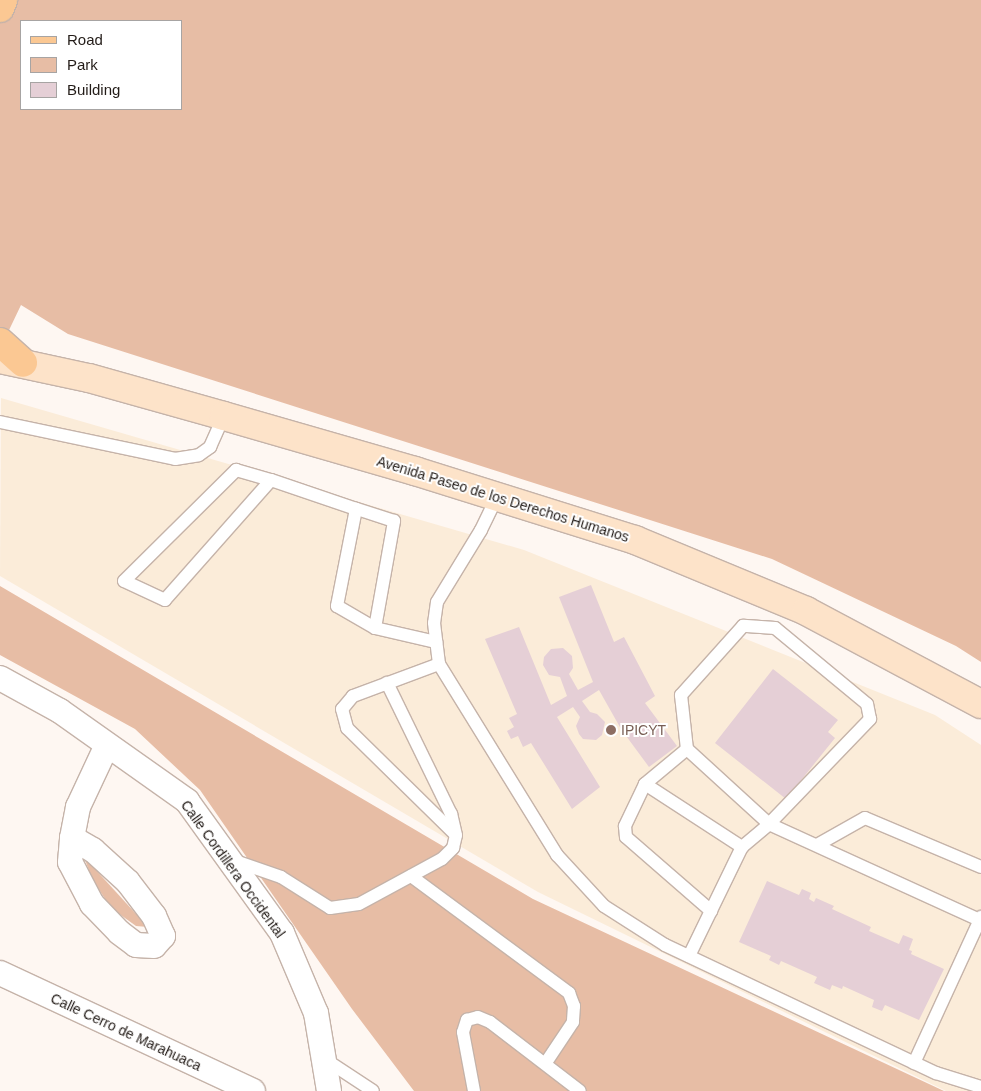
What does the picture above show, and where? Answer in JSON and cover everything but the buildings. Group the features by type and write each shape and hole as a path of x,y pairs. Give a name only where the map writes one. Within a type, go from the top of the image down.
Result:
{"main road":[{"path":"0,8 3,0"},
{"path":"0,342 12,361"},
{"name":"Avenida Paseo de los Derechos Humanos","path":"12,361 224,416 635,540 806,611 981,704"}],"street":[{"name":"Calle Cordillera Occidental","path":"0,678 60,711 187,801 282,933 316,1013 330,1090"},
{"path":"72,838 94,850 128,882 154,916 163,936 154,946 136,945 92,904 70,862 72,838 78,807 107,745"},
{"name":"Calle Cerro de Marahuaca","path":"0,973 253,1091"}],"lane":[{"path":"0,422 175,459 199,455 210,447 224,416"},
{"path":"271,480 165,600 124,581 236,470 271,480 394,521 376,628"},
{"path":"496,497 481,530 437,602 434,623 439,664 557,855 604,906 689,956 936,1073 981,1087"},
{"path":"356,509 337,606 376,628 436,642"},
{"path":"689,956 742,848 769,824 870,719 867,704 775,628 743,626 681,695 686,749 733,788 769,824 980,918 914,1063"},
{"path":"439,664 353,696 342,708 347,728 456,835"},
{"path":"229,859 281,877 330,908 359,904 442,859 453,848 456,835 450,814 387,683"},
{"path":"686,749 645,784 625,826 626,836 711,912"},
{"path":"645,784 742,848"},
{"path":"817,845 865,818 981,868"},
{"path":"411,876 568,993 574,1006 574,1022 545,1064"},
{"path":"474,1091 463,1032 467,1020 478,1017 490,1022 580,1091"},
{"path":"326,1060 373,1091"}],"shaded area":[{"name":"IPICYT","path":"1,398 524,550 935,715 981,745 981,1091 946,1091 538,892 0,576"}],"green space":[{"path":"0,0 981,0 981,662 956,646 772,559 68,334 21,305 0,349"},
{"path":"0,586 533,899 944,1091 414,1091 352,1009 200,790 135,729 0,655"},
{"path":"84,857 148,927 136,926 111,908 92,879"}],"place":[{"name":"IPICYT","path":"611,730"}]}
